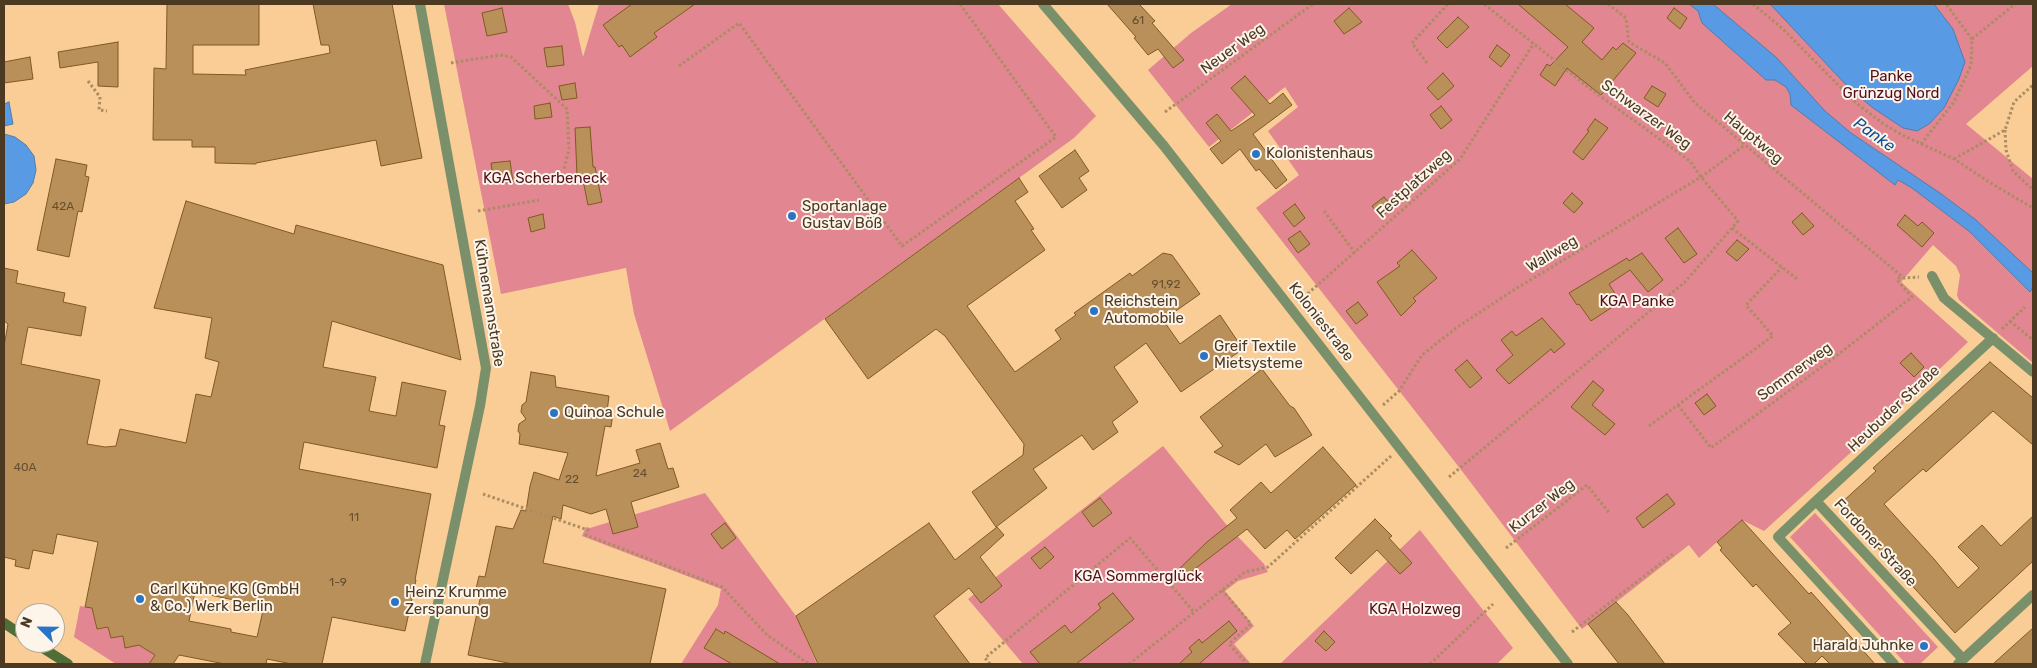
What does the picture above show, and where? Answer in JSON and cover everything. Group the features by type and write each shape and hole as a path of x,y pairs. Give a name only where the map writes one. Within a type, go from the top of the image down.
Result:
{"main road":[{"path":"4,624 15,631"},
{"path":"51,653 68,664"}],"street":[{"name":"Kühnemannstraße","path":"420,4 486,368 480,406 425,664"},
{"name":"Koloniestraße","path":"1044,4 1164,146 1568,664"},
{"path":"1932,276 1944,298 2033,372"},
{"name":"Heubuder Straße","path":"1816,501 1993,338"},
{"name":"Fordoner Straße","path":"1894,664 1778,537 1816,501 1961,662"},
{"path":"1961,662 2033,595"}],"path":[{"path":"679,66 738,23 902,246 1056,137 960,4"},
{"name":"Neuer Weg","path":"1165,112 1313,4"},
{"path":"1427,63 1412,43 1448,4"},
{"name":"Schwarzer Weg","path":"1484,4 1589,88 1690,161 1738,222 1732,228"},
{"name":"Hauptweg","path":"1608,4 1626,18 1629,42 1665,63 1695,103 1903,277"},
{"path":"1752,4 1783,30 1855,102 1882,123 1954,159 1994,186 2033,208"},
{"path":"1921,144 1954,102 1972,65 1972,38 1946,4"},
{"path":"1972,38 2015,4"},
{"name":"Festplatzweg","path":"1304,297 1460,159 1534,44"},
{"path":"451,63 500,55 511,57 567,109 570,149 564,169"},
{"path":"88,81 100,97 98,110 107,111"},
{"path":"2033,85 2014,102 2005,130 2006,150 2013,171 2033,190"},
{"path":"1954,159 2005,130"},
{"name":"Wallweg","path":"1388,401 1399,391 1422,355 1456,328 1701,177 1745,145"},
{"path":"478,211 539,200"},
{"path":"1324,211 1354,253"},
{"path":"1449,477 1685,282 1732,228 1797,279"},
{"path":"1649,426 1774,336 1746,305 1782,267"},
{"name":"Sommerweg","path":"1678,405 1710,448 1831,360 1912,297 1897,280 1903,277"},
{"path":"2025,307 2010,321 2033,340"},
{"path":"1129,664 1245,572 1268,566 1400,447"},
{"name":"Kurzer Weg","path":"1506,548 1587,485 1610,514"},
{"path":"483,494 588,530 586,535 722,587 767,635 809,664"},
{"path":"990,664 985,658 1130,538 1194,612"},
{"path":"1572,632 1674,553"},
{"path":"1222,590 1251,624 1229,644 1247,664"},
{"path":"1430,664 1493,604"}],"green space":[{"name":"Sportanlage Gustav Böß","path":"444,4 568,4 575,22 583,57 599,4 998,4 1096,116 1074,138 670,431 634,314 626,268 501,294"},
{"name":"KGA Panke","path":"1232,4 2033,4 2033,66 1966,124 2033,179 2033,363 1959,300 1957,295 1960,275 1956,266 1933,245 1901,282 1968,342 1880,426 1764,531 1742,520 1699,558 1689,545 1582,629 1462,471 1256,208 1299,175 1268,131 1298,107 1285,87 1209,147 1148,70 1191,33"},
{"name":"KGA Sommerglück","path":"1163,446 1225,523 1264,564 1268,572 1238,581 1225,591 1254,626 1234,644 1251,664 1023,664 968,599"},
{"path":"705,493 796,616 817,664 681,664 718,605 721,589 582,536 586,527 590,528"},
{"path":"1815,513 1938,647 1920,664 1906,664 1790,537"},
{"name":"KGA Holzweg","path":"1420,530 1513,648 1497,664 1280,664"},
{"path":"80,606 92,608 97,629 108,627 111,638 123,636 125,647 139,645 155,655 151,661 155,664 116,664 74,637"}],"water":[{"path":"1689,4 1713,4 1777,58 1825,111 1851,133 1940,193 1976,220 2033,273 2033,287 2030,292 1970,232 1912,188 1898,180 1895,185 1791,105 1790,94 1786,87 1775,80 1766,80 1702,23 1698,11"},
{"path":"1770,4 1934,4 1953,29 1965,62 1959,79 1944,108 1929,124 1917,131 1903,128 1873,108 1849,88"},
{"path":"9,102 13,124 4,126 4,104"},
{"path":"4,134 15,137 26,145 34,156 36,170 33,183 26,194 14,202 4,204"}],"building":[{"path":"167,4 259,4 259,45 193,45 193,74 246,75 245,70 330,53 329,45 321,45 313,4 392,4 422,158 381,166 376,140 256,164 215,163 215,147 192,147 192,140 153,140 154,68 166,69"},
{"path":"632,4 695,4 654,33 657,37 630,57 622,45 619,47 603,25"},
{"path":"1107,4 1139,4 1155,21 1152,23 1184,60 1173,68 1158,49 1148,55 1134,38 1136,37"},
{"path":"1518,4 1565,4 1594,28 1582,42 1602,60 1613,47 1616,50 1623,43 1636,53 1601,95 1567,68 1555,86 1540,75 1547,64 1550,66 1568,47"},
{"path":"502,8 507,32 487,36 482,13"},
{"path":"1349,8 1362,22 1344,34 1334,21"},
{"path":"1674,8 1687,18 1680,29 1667,18"},
{"path":"1458,17 1469,27 1447,48 1437,38"},
{"path":"118,42 118,87 98,86 98,62 60,68 58,52"},
{"path":"1497,45 1510,55 1501,67 1489,57"},
{"path":"562,46 564,65 547,67 544,48"},
{"path":"30,57 33,79 4,83 4,62"},
{"path":"1443,73 1454,86 1438,100 1427,88"},
{"path":"1245,76 1270,104 1283,93 1292,105 1253,134 1287,180 1276,189 1259,169 1256,171 1240,149 1222,164 1210,149 1221,141 1206,123 1217,114 1231,131 1255,115 1231,88"},
{"path":"575,83 577,98 562,100 559,86"},
{"path":"1652,86 1666,94 1658,107 1644,98"},
{"path":"550,103 552,117 535,119 534,106"},
{"path":"1441,106 1452,120 1441,129 1430,115"},
{"path":"1595,119 1608,128 1583,160 1573,152 1589,131 1587,130"},
{"path":"590,127 593,167 595,167 602,202 588,205 582,175 577,175 575,128"},
{"path":"1075,150 1089,171 1079,178 1087,190 1062,208 1039,176"},
{"path":"56,159 87,165 85,176 89,177 82,212 78,211 69,257 37,250"},
{"path":"510,161 513,182 494,184 491,163"},
{"path":"1019,178 1028,192 1015,201 1034,229 1031,230 1045,250 967,306 1015,372 1061,339 1055,330 1076,315 1074,313 1130,273 1132,276 1163,253 1172,255 1200,294 1163,320 1180,344 1220,315 1243,349 1181,392 1146,343 1114,367 1138,402 1112,422 1118,432 1093,450 1082,435 1033,469 1047,488 996,527 972,492 1023,455 1024,444 945,336 936,329 868,379 825,319"},
{"path":"1572,193 1583,203 1574,213 1563,203"},
{"path":"1384,197 1393,207 1381,217 1372,206"},
{"path":"186,201 294,234 296,225 443,265 461,360 332,321 323,367 376,377 369,411 396,416 402,382 446,391 439,425 445,426 437,468 304,442 299,469 431,494 405,631 332,617 322,664 292,664 267,659 266,664 225,664 179,655 173,664 149,664 155,655 139,645 125,648 123,636 111,638 108,627 97,629 92,608 85,607 98,542 57,534 53,554 33,550 29,569 15,566 16,560 4,557 4,346 8,324 4,321 4,268 18,271 16,283 65,293 63,302 86,307 81,336 28,327 21,364 100,380 87,444 105,447 116,446 120,429 186,443 196,394 211,397 219,362 205,358 212,318 154,308","holes":["195,592 264,606 257,637 231,632 231,629 189,621"]},
{"path":"1295,204 1305,218 1294,227 1283,213"},
{"path":"1802,213 1814,226 1803,235 1792,222"},
{"path":"543,214 545,228 531,232 528,218"},
{"path":"1905,215 1918,226 1922,222 1934,233 1922,247 1897,225"},
{"path":"1678,228 1697,254 1684,263 1665,238"},
{"path":"1300,231 1310,244 1298,253 1288,239"},
{"path":"1737,240 1749,249 1737,261 1726,252"},
{"path":"1412,250 1437,278 1413,298 1416,301 1401,316 1377,282 1400,266 1397,263"},
{"path":"1642,253 1663,280 1648,292 1630,270 1609,284 1620,302 1591,321 1569,293 1627,258 1629,261"},
{"path":"1358,302 1368,315 1356,324 1346,311"},
{"path":"1542,318 1565,344 1554,353 1551,349 1509,384 1496,370 1513,355 1501,340 1512,331 1516,336"},
{"path":"1911,353 1924,367 1914,377 1900,363"},
{"path":"1467,360 1482,378 1470,388 1455,370"},
{"path":"1990,362 2033,398 2033,445 1993,411 1926,472 1923,469 1884,504 1958,588 1979,568 1958,547 1982,525 2001,546 2033,516 2033,561 1955,633 1839,505 1876,471 1873,468"},
{"path":"1262,369 1290,406 1294,408 1312,435 1275,457 1266,444 1239,465 1214,452 1223,446 1200,417"},
{"path":"531,372 555,376 556,387 609,396 607,412 613,413 611,427 605,426 596,476 640,463 636,450 660,443 668,469 673,468 679,487 631,502 638,527 613,534 606,509 591,514 563,505 561,519 553,516 543,563 666,589 650,664 513,664 468,655 482,590 476,589 479,576 485,577 496,526 513,529 521,510 526,511 534,472 559,480 568,453 519,444 519,424 526,419 521,412 522,405 526,402"},
{"path":"1593,381 1604,390 1592,405 1615,424 1605,435 1571,407"},
{"path":"1707,394 1716,406 1704,415 1695,403"},
{"path":"1323,447 1356,485 1295,539 1287,530 1265,549 1247,529 1183,578 1177,571 1207,542 1237,518 1230,510 1261,482 1271,493"},
{"path":"1667,494 1675,504 1643,528 1636,518"},
{"path":"1100,498 1112,513 1093,527 1082,512"},
{"path":"1375,519 1392,536 1389,538 1412,563 1400,574 1377,550 1351,574 1335,558"},
{"path":"1742,520 1809,594 1811,592 1875,664 1830,664 1822,656 1814,664 1807,664 1778,634 1791,623 1756,584 1753,587 1720,550 1722,548 1717,542"},
{"path":"725,523 736,538 722,549 711,534"},
{"path":"929,523 955,560 997,527 1004,535 980,557 1002,586 981,603 969,588 934,616 970,664 818,664 796,616"},
{"path":"1045,547 1054,557 1040,569 1031,558"},
{"path":"1113,593 1134,619 1076,664 1040,664 1030,652 1065,625 1071,633 1101,608 1098,604"},
{"path":"1616,602 1665,664 1619,664 1588,624"},
{"path":"1229,621 1237,631 1199,664 1179,664 1192,652 1189,648 1199,639 1202,643"},
{"path":"2033,628 2033,664 1993,664"},
{"path":"716,629 724,634 725,631 780,664 732,664 704,648"},
{"path":"1324,631 1335,642 1326,651 1315,641"}],"place":[{"name":"Kolonistenhaus","path":"1256,154"},
{"name":"Sportanlage Gustav Böß","path":"792,216"},
{"name":"Reichstein Automobile","path":"1094,311"},
{"name":"Greif Textile Mietsysteme","path":"1204,356"},
{"name":"Quinoa Schule","path":"554,413"},
{"name":"Carl Kühne KG (GmbH & Co.) Werk Berlin","path":"140,599"},
{"name":"Heinz Krumme Zerspanung","path":"395,602"},
{"name":"Harald Juhnke","path":"1924,646"}],"park label":[{"name":"Panke Grünzug Nord","path":"1891,86"},
{"name":"KGA Scherbeneck","path":"545,179"}],"water label":[{"name":"Panke","path":"1874,135"}]}
